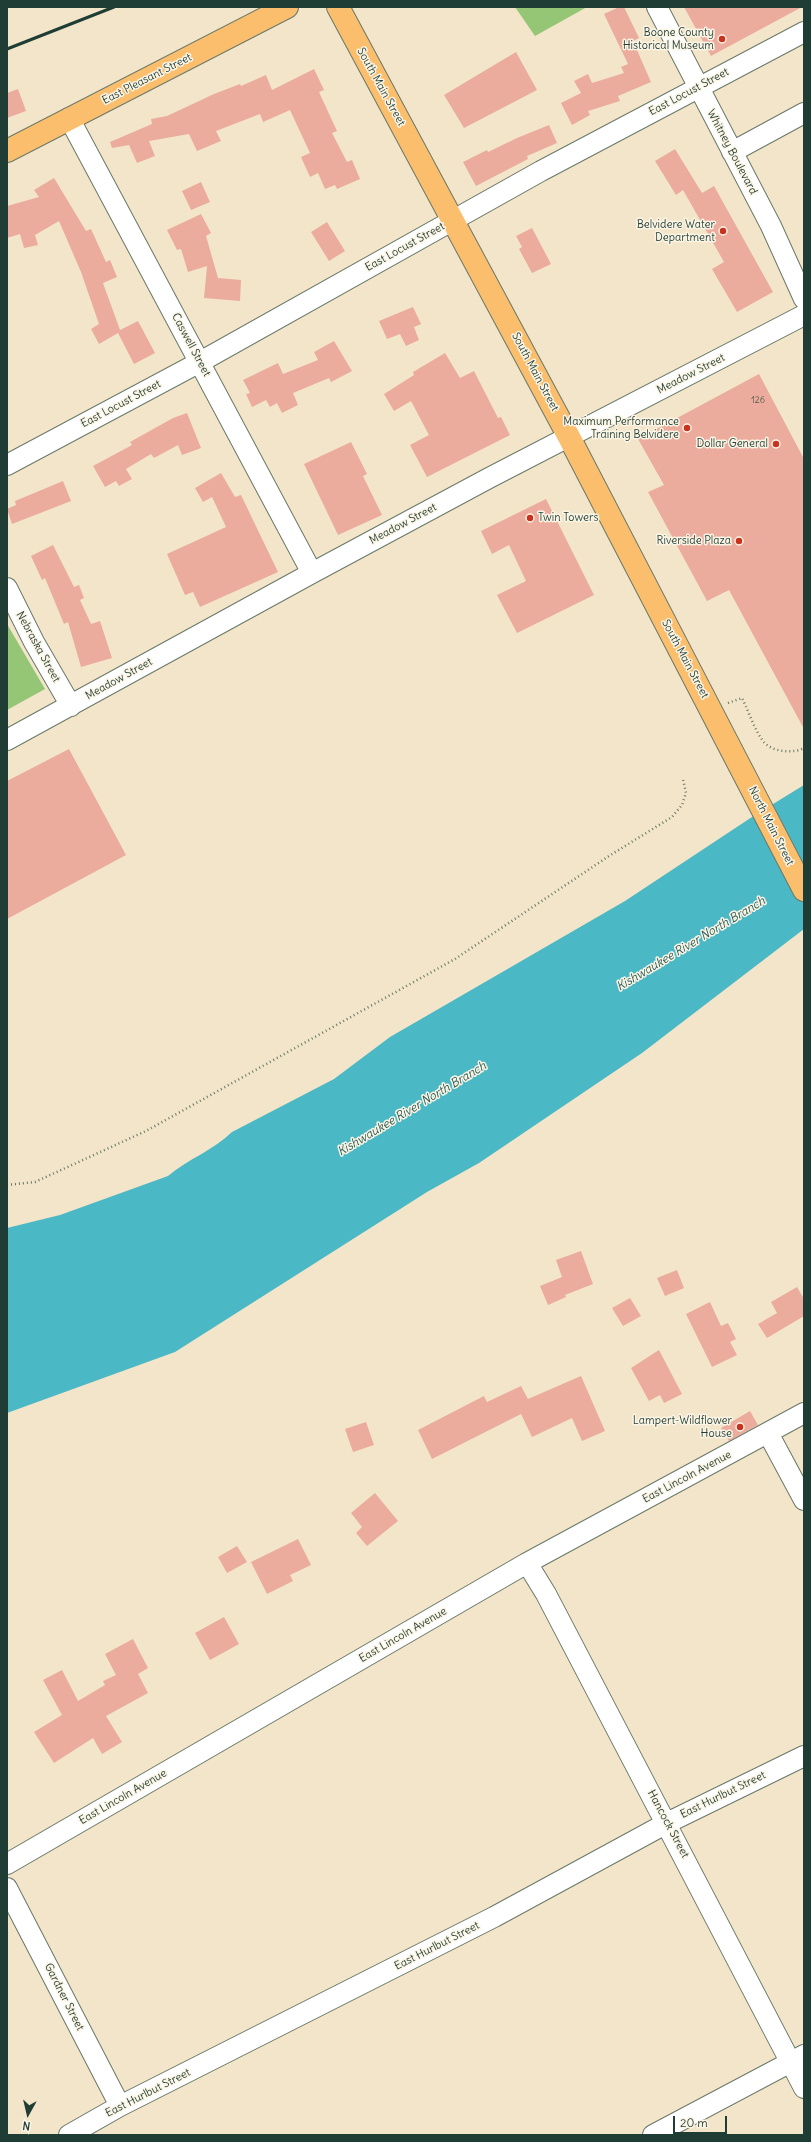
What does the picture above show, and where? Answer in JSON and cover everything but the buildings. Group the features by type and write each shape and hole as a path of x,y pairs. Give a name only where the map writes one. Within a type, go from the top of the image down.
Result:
{"main road":[{"name":"East Pleasant Street","path":"7,151 287,7"},
{"name":"South Main Street","path":"338,7 569,437 738,761"},
{"name":"North Main Street","path":"738,761 804,890"}],"street":[{"name":"Whitney Boulevard","path":"657,7 771,226 804,299"},
{"name":"East Locust Street","path":"7,465 200,362 453,220 698,87 804,32"},
{"path":"732,152 804,113"},
{"name":"Caswell Street","path":"69,118 312,573"},
{"name":"Meadow Street","path":"7,740 312,573 804,315"},
{"name":"Nebraska Street","path":"7,588 34,642 71,706"},
{"name":"East Lincoln Avenue","path":"7,1864 527,1563 804,1413"},
{"path":"768,1433 804,1500"},
{"name":"Hancock Street","path":"527,1563 546,1594 667,1823 797,2058 804,2088"},
{"name":"East Hurlbut Street","path":"68,2135 120,2106 494,1918 667,1823 804,1756"},
{"name":"Gardner Street","path":"7,1888 120,2106"},
{"path":"653,2135 797,2058"}],"path":[{"path":"711,710 742,698 763,743 780,751 798,751 804,748"},
{"path":"7,1185 35,1182 146,1131 455,959 609,856 672,817 682,805 686,793 683,779"}],"green space":[{"path":"515,7 587,7 535,36"},
{"path":"7,624 45,689 7,710"}],"water":[{"name":"Kishwaukee River North Branch","path":"804,785 804,929 642,1053 479,1163 427,1192 175,1352 7,1413 7,1228 60,1215 168,1176 184,1164 217,1144 232,1132 334,1079 390,1037 625,901 752,817"}],"railway":[{"path":"7,49 114,7"}],"place":[{"name":"Boone County Historical Museum","path":"722,39"},
{"name":"Belvidere Water Department","path":"723,231"},
{"name":"Maximum Performance Training Belvidere","path":"687,428"},
{"name":"Dollar General","path":"776,444"},
{"name":"Twin Towers","path":"530,518"},
{"name":"Riverside Plaza","path":"739,541"},
{"name":"Lampert-Wildflower House","path":"740,1427"}]}
